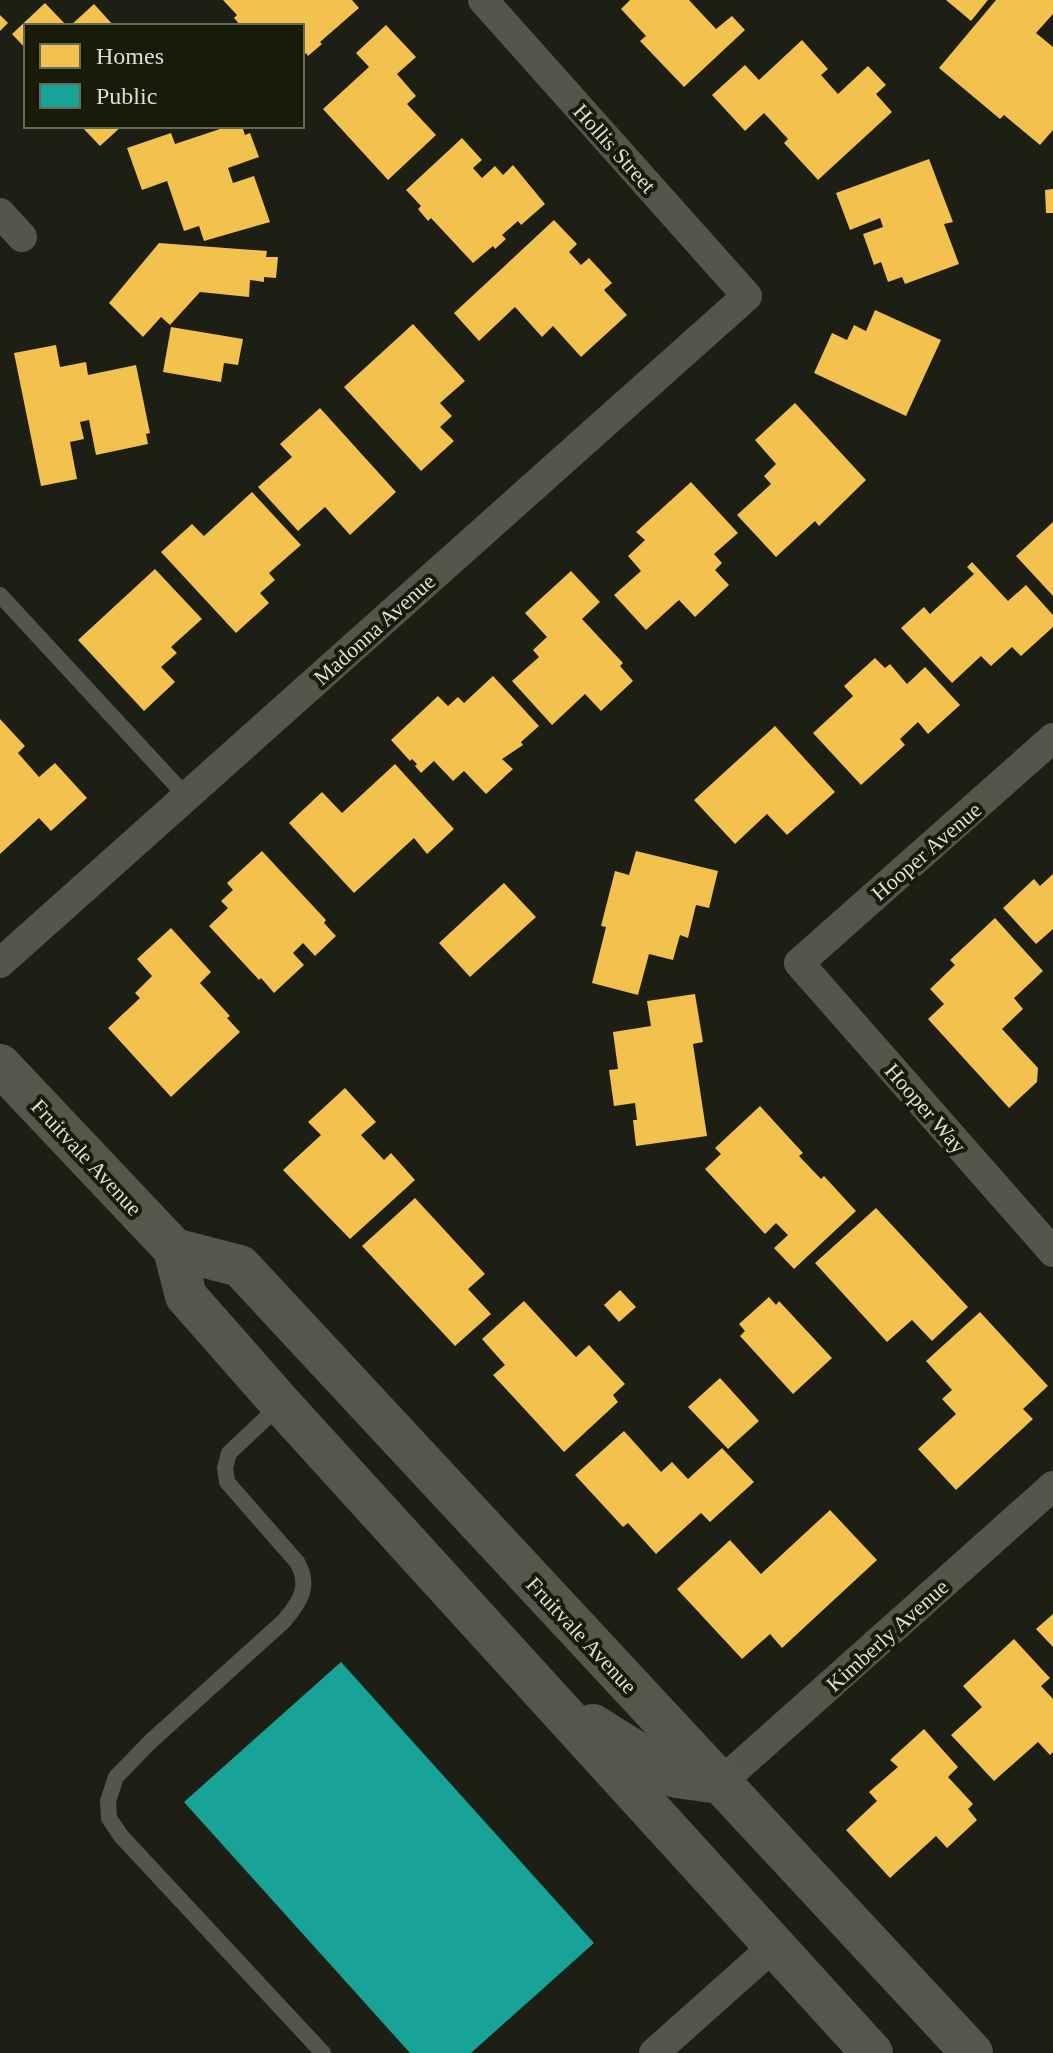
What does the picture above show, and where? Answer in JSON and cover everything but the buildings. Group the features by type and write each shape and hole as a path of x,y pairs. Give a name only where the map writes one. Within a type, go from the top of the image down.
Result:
{"main road":[{"name":"Fruitvale Avenue","path":"0,1065 174,1249 186,1296 281,1404 872,2053"},
{"name":"Fruitvale Avenue","path":"174,1249 240,1266 972,2053"},
{"path":"536,1685 608,1736 676,1777 720,1783"}],"street":[{"name":"Hollis Street","path":"490,2 747,296"},
{"path":"0,213 22,237"},
{"name":"Madonna Avenue","path":"0,963 747,296"},
{"name":"Hooper Avenue","path":"799,963 1053,738"},
{"name":"Hooper Way","path":"799,963 1053,1252"},
{"name":"Kimberly Avenue","path":"720,1783 1053,1486"},
{"path":"654,2053 774,1946"}],"lane":[{"path":"0,595 186,796"},
{"path":"281,1404 229,1453 225,1468 227,1482 303,1572 301,1601 284,1621 116,1777 108,1801 109,1818 121,1836 323,2053"}]}
